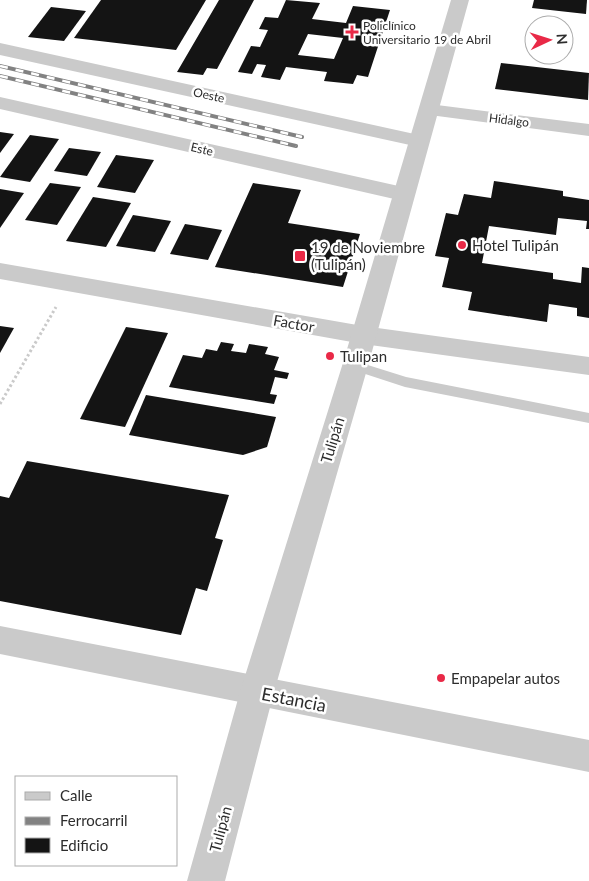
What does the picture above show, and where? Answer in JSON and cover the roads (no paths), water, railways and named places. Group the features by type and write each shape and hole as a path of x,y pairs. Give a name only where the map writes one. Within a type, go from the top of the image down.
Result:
{"street":[{"name":"Tulipán","path":"206,881 257,692 355,366 460,0"},
{"name":"Oeste","path":"0,49 419,141"},
{"name":"Este","path":"0,103 403,194"},
{"name":"Hidalgo","path":"429,110 589,130"},
{"name":"Factor","path":"0,271 363,335 587,365"},
{"name":"Estancia","path":"0,640 589,756"}],"lane":[{"path":"355,366 405,382 589,418"}],"railway":[{"path":"0,66 302,137"},
{"path":"0,76 296,146"}],"place":[{"name":"Policlínico Universitario 19 de Abril","path":"352,32"},
{"name":"Hotel Tulipán","path":"462,245"},
{"name":"19 de Noviembre (Tulipán)","path":"300,256"},
{"name":"Tulipan","path":"330,356"},
{"name":"Empapelar autos","path":"441,678"}]}
